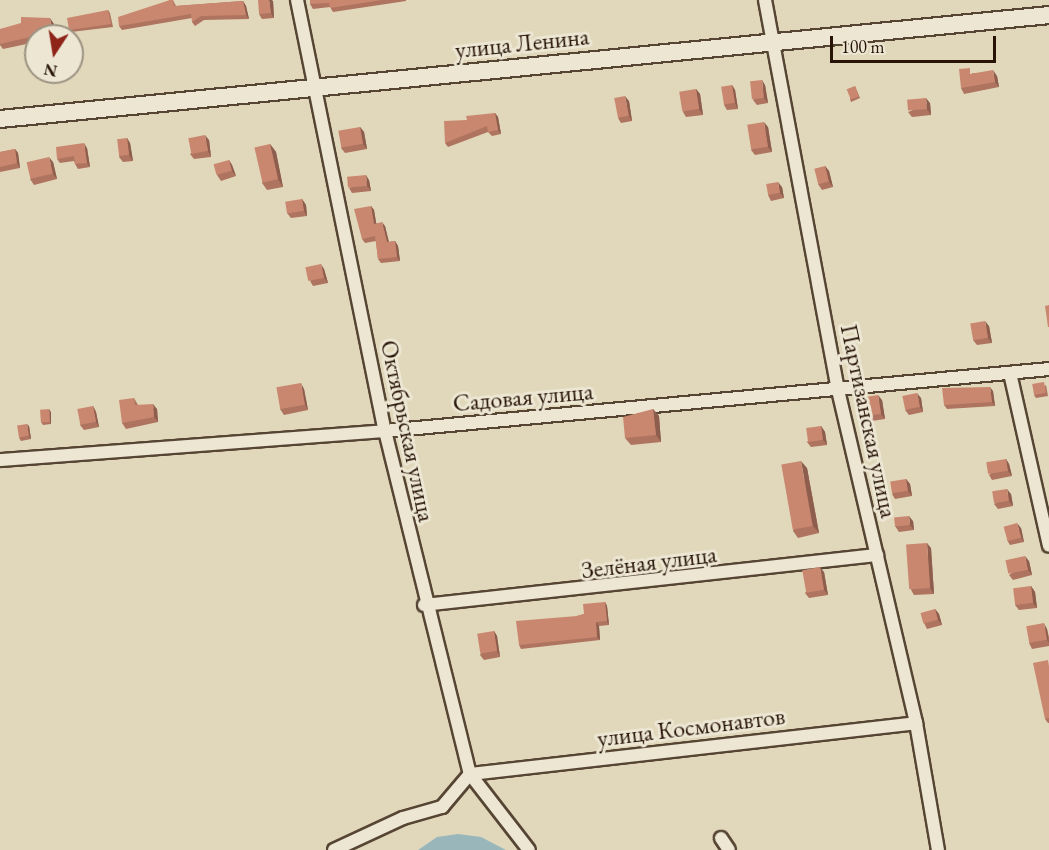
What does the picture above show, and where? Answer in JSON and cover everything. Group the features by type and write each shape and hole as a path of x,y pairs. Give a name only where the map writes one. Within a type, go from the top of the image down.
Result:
{"street":[{"name":"Октябрьская улица","path":"297,0 318,88 385,431 424,605 470,774 530,850"},
{"name":"Партизанская улица","path":"765,0 838,390 916,723 938,850"},
{"name":"улица Ленина","path":"0,119 774,40 1049,15"},
{"name":"Садовая улица","path":"0,460 385,431 1049,369"},
{"path":"1010,373 1049,546"},
{"name":"Зелёная улица","path":"424,605 877,555"},
{"name":"улица Космонавтов","path":"470,774 916,723"},
{"path":"334,850 403,818 442,807 470,774"},
{"path":"720,838 729,850"}],"water":[{"path":"458,834 481,837 506,850 418,850 437,837"}],"building":[{"path":"173,0 174,6 243,1 246,15 201,16 192,22 191,14 119,26 118,17"},
{"path":"258,0 269,0 271,13 259,14"},
{"path":"310,0 382,0 330,8 329,3 310,4"},
{"path":"108,10 111,24 84,28 84,24 68,24 67,18"},
{"path":"21,17 50,18 51,24 24,24 24,38 0,44 0,29 21,23"},
{"path":"970,68 970,74 993,70 995,82 961,88 959,69"},
{"path":"762,80 764,98 752,99 750,81"},
{"path":"732,85 735,103 724,104 721,87"},
{"path":"855,86 859,96 851,100 847,89"},
{"path":"696,89 699,109 682,111 679,92"},
{"path":"625,96 629,116 618,118 614,98"},
{"path":"926,98 927,109 908,111 907,100"},
{"path":"495,113 498,130 488,132 487,126 445,143 444,121 467,120 466,116"},
{"path":"764,122 768,147 751,149 747,125"},
{"path":"360,127 363,144 341,148 338,131"},
{"path":"205,135 208,151 191,154 188,138"},
{"path":"127,138 129,155 119,156 117,139"},
{"path":"84,143 87,163 75,164 74,156 57,159 56,147"},
{"path":"270,144 278,179 263,183 254,148"},
{"path":"15,149 17,163 0,167 0,152"},
{"path":"49,157 53,174 30,179 27,162"},
{"path":"229,160 232,171 216,175 214,164"},
{"path":"825,166 829,182 818,184 814,169"},
{"path":"366,175 367,186 348,188 347,177"},
{"path":"778,182 780,193 768,195 766,184"},
{"path":"302,199 304,211 287,214 285,202"},
{"path":"371,206 374,224 382,222 387,242 395,241 397,257 378,259 375,236 362,239 354,209"},
{"path":"321,264 324,278 308,281 305,267"},
{"path":"1049,305 1049,327 1048,327 1045,306"},
{"path":"985,321 988,338 973,340 970,324"},
{"path":"1044,382 1046,393 1034,395 1032,384"},
{"path":"301,383 305,405 280,409 276,387"},
{"path":"990,387 992,402 944,405 942,388"},
{"path":"917,393 920,407 905,410 902,396"},
{"path":"878,395 881,414 869,416 866,397"},
{"path":"134,398 135,405 153,404 154,417 122,423 119,400"},
{"path":"93,406 96,422 80,425 77,409"},
{"path":"49,409 50,422 41,423 40,410"},
{"path":"653,409 656,435 625,438 623,417"},
{"path":"27,424 29,436 19,437 17,426"},
{"path":"821,426 823,440 808,442 806,428"},
{"path":"1006,459 1008,471 988,474 986,462"},
{"path":"801,461 812,526 793,529 781,464"},
{"path":"906,479 908,491 892,493 890,482"},
{"path":"1007,489 1009,501 994,503 992,491"},
{"path":"909,516 910,525 895,527 894,518"},
{"path":"1017,523 1021,537 1008,541 1004,527"},
{"path":"927,543 930,588 909,589 906,544"},
{"path":"1025,556 1028,570 1008,574 1005,560"},
{"path":"820,567 824,590 806,593 802,570"},
{"path":"1031,586 1033,603 1015,605 1013,588"},
{"path":"605,602 607,621 596,622 597,637 519,645 516,621 577,616 584,614 583,604"},
{"path":"935,609 938,620 923,624 921,613"},
{"path":"1044,623 1047,640 1029,643 1026,626"},
{"path":"494,631 497,651 480,653 477,634"},
{"path":"1048,660 1049,718 1045,719 1033,663"}]}
